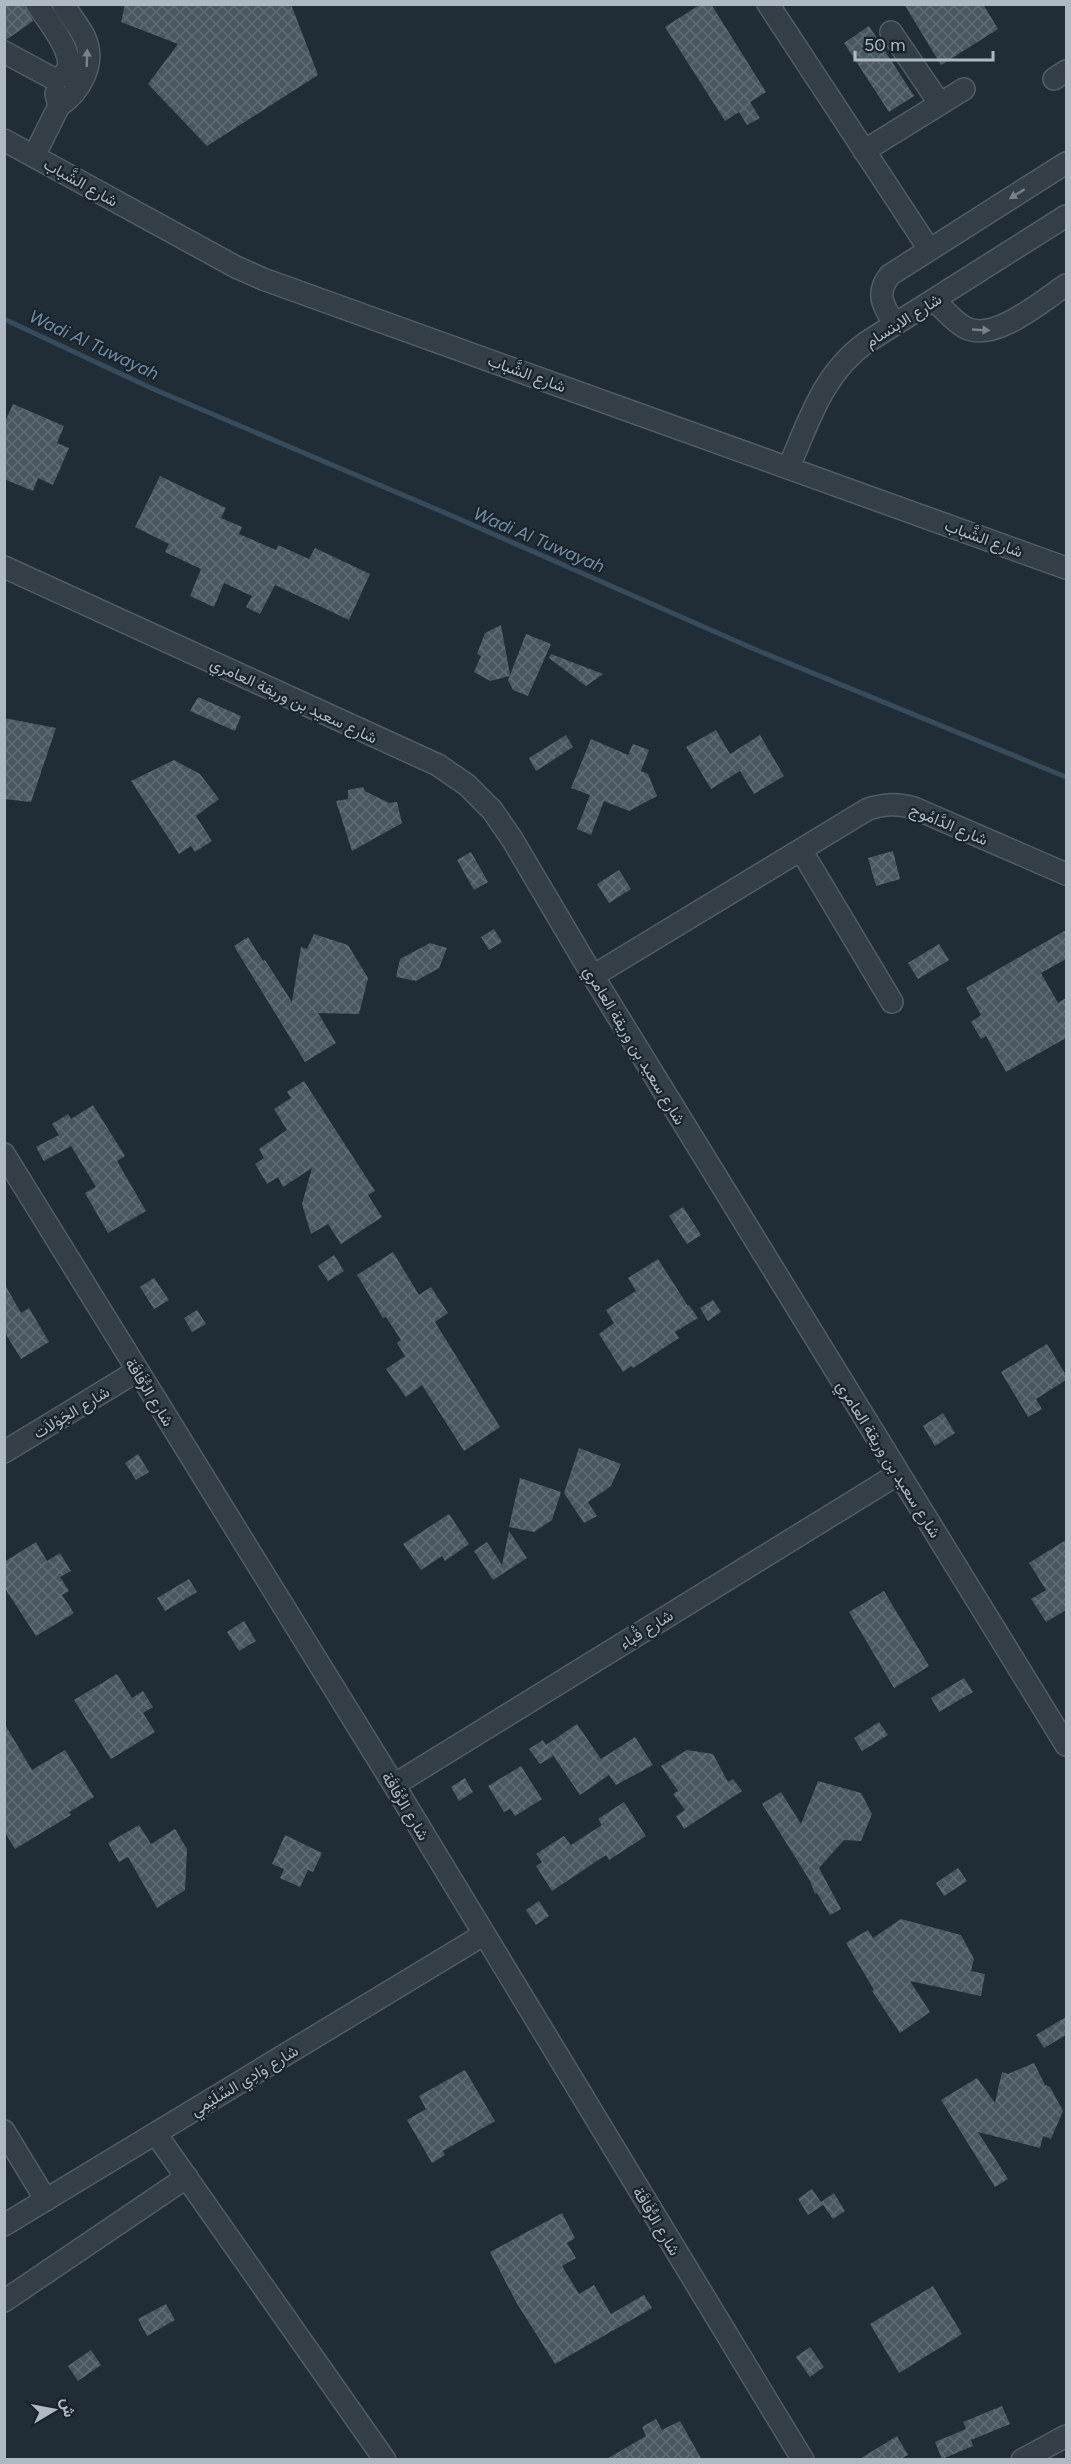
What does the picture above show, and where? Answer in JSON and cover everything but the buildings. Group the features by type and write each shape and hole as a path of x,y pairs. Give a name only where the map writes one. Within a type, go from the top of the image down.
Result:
{"street":[{"path":"37,4 70,60 67,72 54,79"},
{"path":"34,156 59,106 78,90 89,60 84,36 63,4"},
{"path":"768,4 929,249"},
{"path":"891,32 940,104"},
{"path":"5,52 54,79"},
{"path":"54,79 59,106"},
{"path":"864,151 964,89"},
{"name":"شارع الشَّباب","path":"4,140 236,267 1066,568"},
{"path":"895,324 881,301 883,285 890,274 1066,163"},
{"name":"شارع الابتسام","path":"789,467 819,398 837,368 856,350 1066,216"},
{"path":"934,300 961,325 984,332 999,328 1066,285"},
{"name":"شارع سعيد بن وريقة العامري","path":"4,567 438,765 467,785 492,810 512,839 593,976 1066,1745"},
{"name":"شارع الدَّامُوج","path":"593,976 868,809 883,804 899,804 914,808 1066,874"},
{"path":"801,850 892,1002"},
{"name":"شارع الرُّفَاقَة","path":"4,1154 394,1785 803,2460"},
{"name":"شارع الجَوْلاَت","path":"4,1452 138,1371"},
{"name":"شارع قُباء","path":"394,1785 898,1474"},
{"name":"شارع وَادِي السِّلَيْمِي","path":"4,2225 483,1935"},
{"path":"4,2131 46,2200"},
{"path":"156,2134 385,2460"},
{"path":"4,2301 187,2177"},
{"path":"1022,2460 1066,2436"}],"waterway":[{"name":"Wadi Al Tuwayah","path":"4,319 151,388 450,515 754,649 1066,777"}]}
